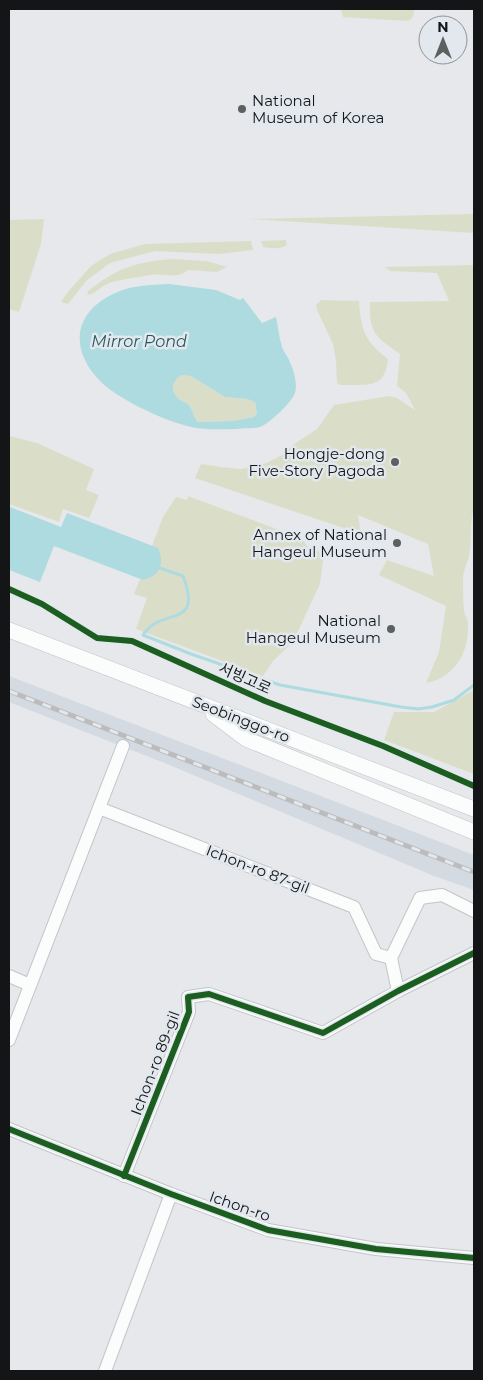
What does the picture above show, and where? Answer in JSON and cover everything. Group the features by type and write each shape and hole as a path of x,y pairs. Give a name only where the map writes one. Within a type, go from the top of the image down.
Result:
{"main road":[{"name":"Seobinggo-ro","path":"9,630 474,808"},
{"path":"198,702 246,739 474,832"}],"street":[{"path":"9,1040 123,746"},
{"name":"Ichon-ro 87-gil","path":"99,808 354,907 376,954 390,958"},
{"path":"398,991 390,958 420,898 442,895 474,911"},
{"name":"Ichon-ro 89-gil","path":"124,1176 189,1012 188,997 209,994 323,1033 398,991 474,954"},
{"path":"9,976 30,985"},
{"name":"Ichon-ro","path":"9,1129 124,1176 268,1230 376,1249 474,1258"},
{"path":"105,1371 171,1194"}],"shaded area":[{"path":"9,676 474,855 474,890 434,876 167,764 9,702"}],"green space":[{"path":"341,9 414,9 413,16 408,21 343,17"},
{"path":"474,214 474,233 249,219"},
{"path":"44,219 41,244 19,312 9,309 9,220"},
{"path":"286,240 287,245 282,248 263,247 261,241"},
{"path":"251,241 253,250 218,254 155,251 110,263 86,281 68,304 61,302 91,266 110,254 145,244"},
{"path":"171,259 207,261 227,267 217,272 188,270 179,275 150,275 122,280 107,284 87,295 88,291 99,283 126,268 146,262"},
{"path":"474,265 474,507 469,556 463,579 468,635 463,654 452,669 436,680 426,683 439,652 446,606 379,575 387,560 434,576 428,544 358,515 361,534 195,478 201,464 241,469 267,463 282,455 294,444 317,429 334,405 389,396 397,398 415,410 406,393 397,386 400,354 376,334 371,321 370,302 449,301 437,273 390,271 385,267"},
{"path":"321,300 359,301 365,334 374,346 388,359 383,376 378,381 365,385 340,385 337,383 333,344 316,305"},
{"path":"182,375 191,376 225,397 247,399 255,402 257,413 254,417 233,421 198,422 190,406 175,395 173,389 174,382"},
{"path":"9,436 37,443 94,469 86,490 99,495 89,518 63,509 59,522 9,504"},
{"path":"188,496 282,531 303,540 308,547 324,553 320,584 293,642 273,661 263,676 136,629 147,598 134,594 140,579 143,580 158,549 152,546 163,517 176,497 187,500"},
{"path":"474,690 474,774 384,740 394,712 434,712"}],"water":[{"name":"Mirror Pond","path":"169,284 216,290 240,300 243,298 262,323 276,317 282,347 293,371 296,389 290,402 269,422 260,427 237,429 206,429 185,426 146,410 120,396 101,382 90,369 83,356 80,330 93,308 105,299 126,289","holes":["182,375 191,376 225,397 247,399 255,402 257,413 254,417 233,421 198,422 190,406 179,399 173,389 174,382 179,377"]},
{"path":"10,507 61,527 67,513 158,548 161,559 160,568 154,576 143,580 54,546 40,582 9,570"}],"waterway":[{"path":"160,568 183,576 188,593 188,604 184,611 151,626 143,635 191,654 280,685 418,709 454,700 474,685"}],"railway":[{"path":"9,691 474,872"}],"cycle path":[{"name":"서빙고로","path":"9,589 42,604 97,638 132,641 265,701 383,746 474,786"},
{"path":"124,1176 189,1012 188,997 209,994 323,1033 398,991 474,953"},
{"path":"9,1129 171,1194 268,1230 376,1249 474,1258"}],"place":[{"name":"National Museum of Korea","path":"242,109"},
{"name":"Hongje-dong Five-Story Pagoda","path":"395,462"},
{"name":"Annex of National Hangeul Museum","path":"397,543"},
{"name":"National Hangeul Museum","path":"391,629"}]}
